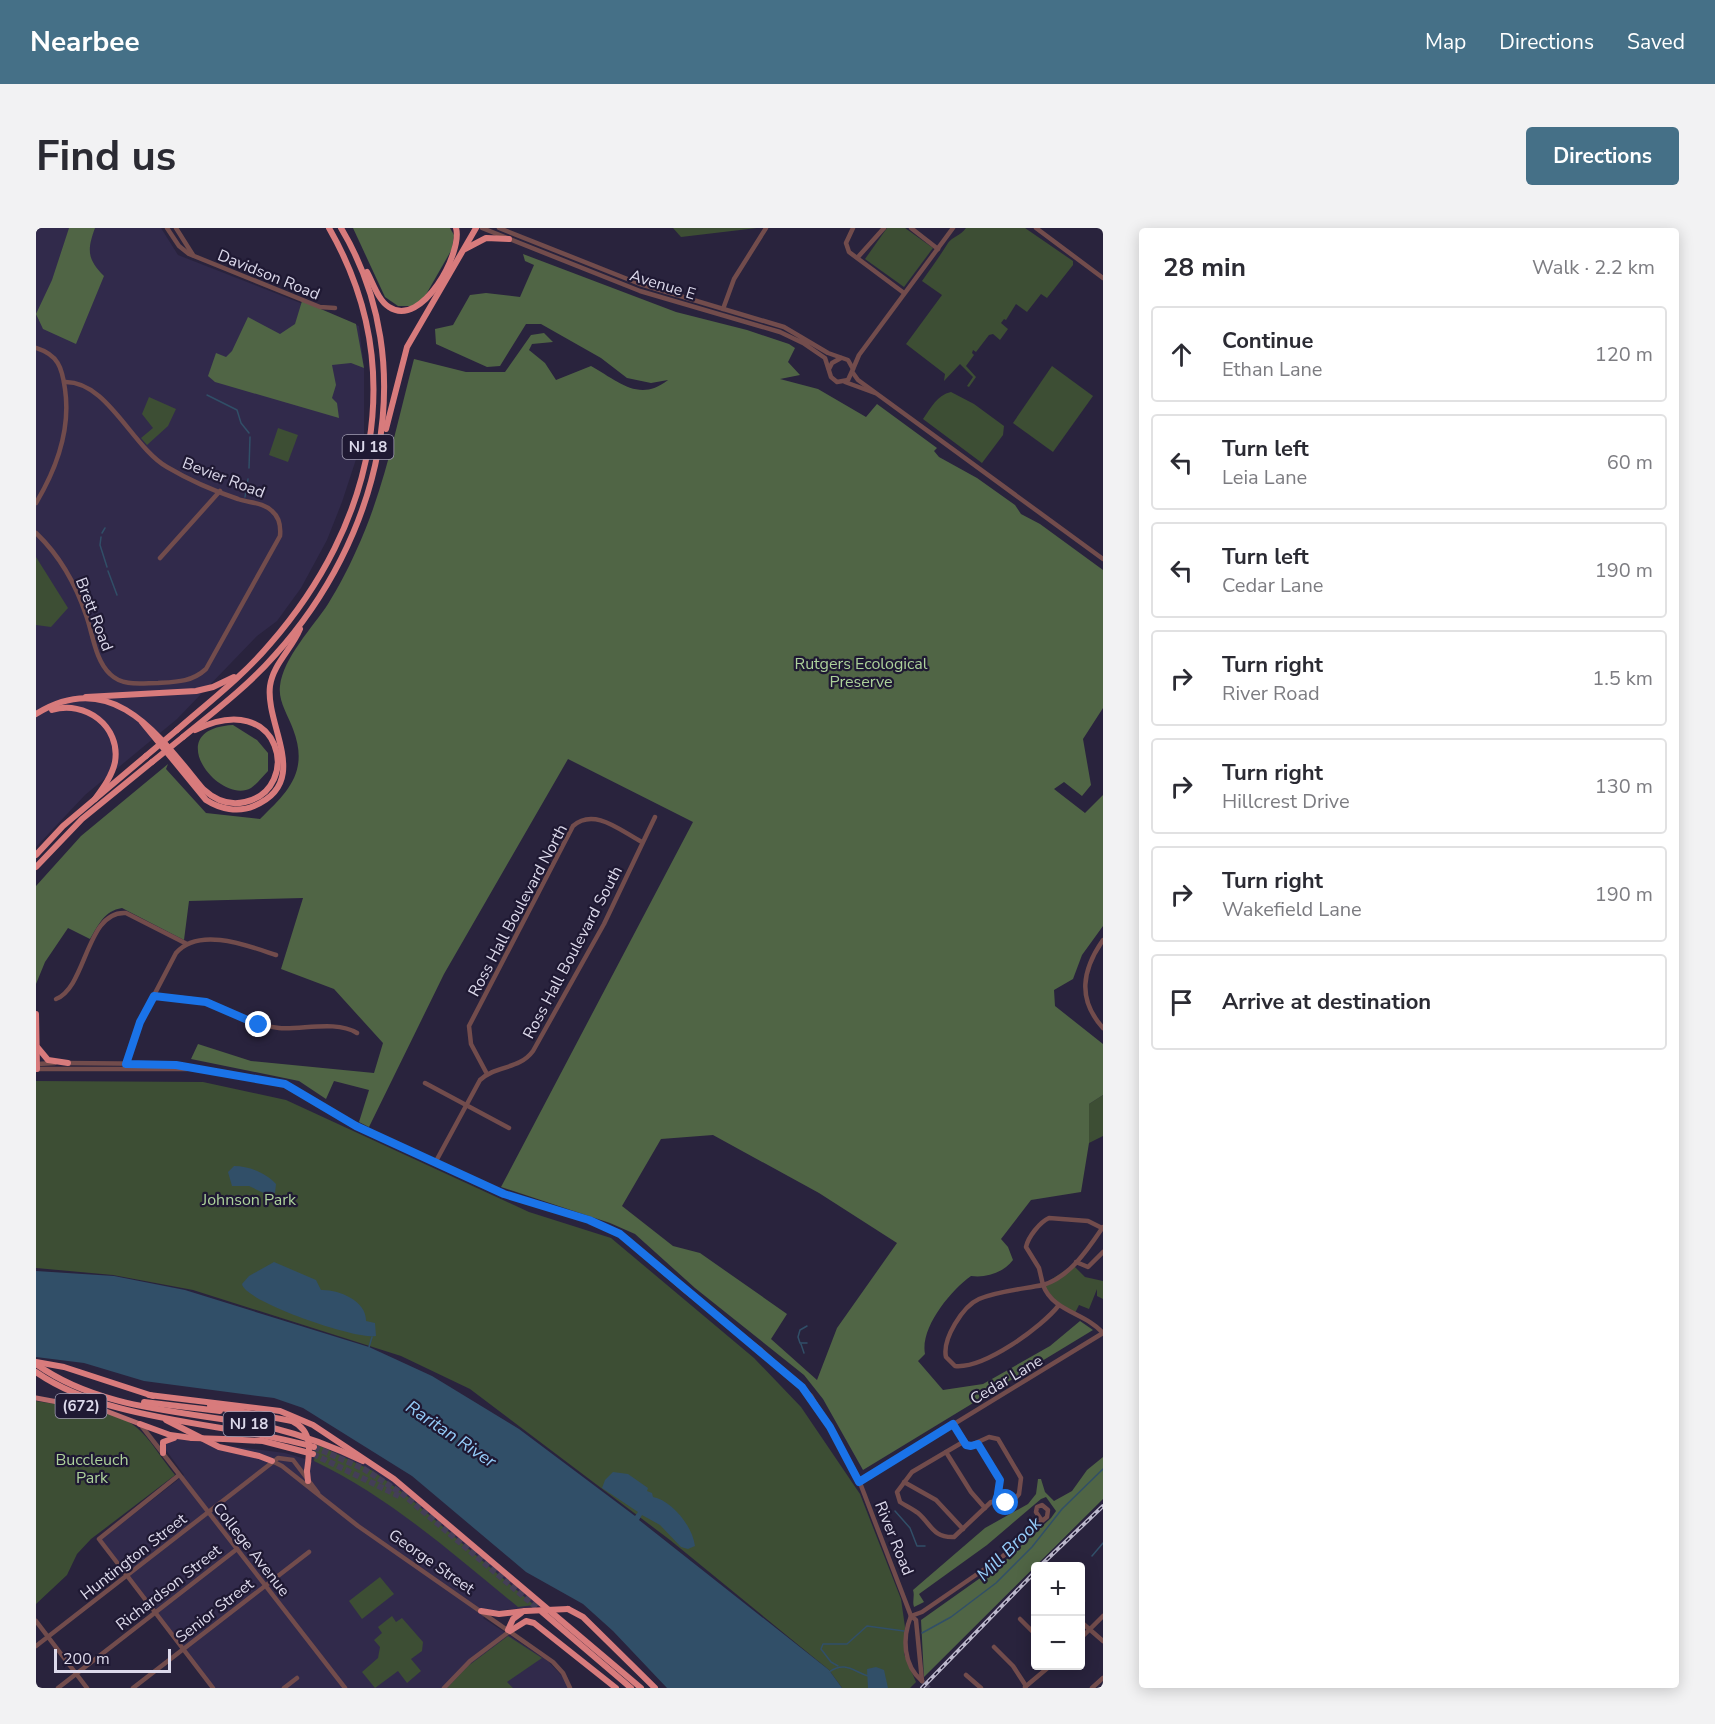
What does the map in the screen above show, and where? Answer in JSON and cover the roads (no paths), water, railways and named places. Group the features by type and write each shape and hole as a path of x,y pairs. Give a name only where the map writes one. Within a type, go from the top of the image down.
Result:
{"highway":[{"name":"NJ 18","path":"36,855 95,799 245,670 292,618 325,565 351,507 369,442 375,390 369,327 352,273 330,228"},
{"name":"NJ 18","path":"36,867 82,819 250,681 301,624 334,572 365,501 379,452 386,400 385,360 376,309 361,266 341,228"},
{"path":"361,266 387,305 399,311 414,309 428,297 454,254 458,240 456,228"},
{"path":"379,452 407,347 476,228"},
{"path":"462,251 482,239 509,239"},
{"path":"138,717 206,800 234,810 260,803 274,791 284,765 283,749 271,703 272,680 278,664 299,632 301,624"},
{"path":"37,714 59,704 87,696 204,690 245,670"},
{"path":"82,699 109,703 138,717 158,734 203,789 218,799 233,803 250,801 266,791 273,779 278,760 276,747 270,736 257,724 242,719 228,718 185,736"},
{"path":"37,714 75,707 95,715 109,730 114,745 114,765 95,799"},
{"path":"36,872 48,852"},
{"path":"36,1014 37,1066"},
{"path":"37,1046 48,1060 68,1063"},
{"name":"NJ 18","path":"36,1363 60,1378 96,1394 144,1406 298,1435 340,1450 394,1479 641,1688"},
{"path":"36,1363 64,1367 149,1395 292,1421 302,1428 308,1438 308,1481"},
{"name":"NJ 18","path":"36,1372 47,1380 88,1399 148,1414 265,1434 313,1451 263,1441 179,1437"},
{"path":"96,1394 260,1415"},
{"path":"149,1395 290,1414 313,1425 394,1479"},
{"path":"148,1414 173,1422 219,1447 272,1461"},
{"path":"140,1424 179,1437"},
{"path":"163,1454 164,1442 179,1437"},
{"path":"481,1611 513,1615 525,1611 568,1608 583,1617 655,1688"},
{"path":"542,1612 631,1688"},
{"path":"509,1631 513,1615"},
{"path":"509,1631 526,1621 536,1624 616,1688"}],"main road":[{"name":"(672)","path":"36,1398 106,1411 140,1424"}],"street":[{"name":"Davidson Road","path":"167,228 179,246 195,256 320,307 335,308"},
{"name":"Davidson Road","path":"176,228 187,248 195,256"},
{"name":"Avenue E","path":"482,228 640,291 792,337 825,358 834,380 881,395"},
{"name":"Avenue E","path":"499,228 640,285 784,327 843,358 851,363 858,380 1103,559"},
{"path":"721,314 734,279 766,228"},
{"path":"852,228 846,239 846,248 904,293"},
{"path":"911,228 938,249"},
{"path":"845,382 853,371 858,355 953,228"},
{"path":"1036,228 1103,278"},
{"path":"858,257 882,230"},
{"path":"36,348 49,352 56,358 64,382 68,419 62,446 36,503"},
{"path":"829,369 832,363 858,355"},
{"name":"Bevier Road","path":"64,382 85,388 103,400 137,442 162,464 220,491 270,508 277,518 280,533 209,664 199,675 183,681 131,684 110,674"},
{"path":"160,558 220,491"},
{"name":"Brett Road","path":"36,533 59,560 76,590 101,663 110,674"},
{"name":"Ross Hall Boulevard South","path":"487,1074 518,1064 533,1051 604,924 655,817"},
{"name":"Ross Hall Boulevard North","path":"487,1074 471,1044 469,1026 573,826 584,818 598,818 642,842"},
{"path":"56,999 66,991 105,920 115,913 126,912 187,944 225,941 276,956"},
{"path":"1103,940 1087,966 1084,990 1090,1011 1103,1028"},
{"path":"126,1064 140,1022 176,953 187,944"},
{"path":"154,996 206,1002 259,1025 296,1029 333,1028 357,1033"},
{"name":"River Road","path":"37,1066 68,1063 169,1064 285,1084 356,1126 435,1163 515,1199 600,1224 630,1240 678,1285 760,1349 802,1387 830,1427 859,1482 911,1616 916,1620 922,1681 912,1671 907,1659 906,1639 911,1616"},
{"name":"River Road","path":"37,1066 198,1069"},
{"path":"435,1163 465,1106 487,1074"},
{"path":"425,1083 509,1128"},
{"path":"1059,1305 1038,1328 991,1356 961,1367 950,1363 945,1350 947,1338 955,1324 976,1301 1043,1285 1060,1277 1076,1262 1103,1227 1088,1221 1049,1218 1028,1240 1026,1247 1039,1268 1043,1285 1050,1297 1059,1305 1091,1321 1103,1333"},
{"path":"1076,1262 1089,1267 1103,1252"},
{"name":"Cedar Lane","path":"859,1482 1103,1333"},
{"name":"College Avenue","path":"140,1424 345,1688"},
{"path":"953,1424 963,1442 969,1446 978,1444 989,1437 996,1438 1021,1478 1017,1498 1010,1502 997,1500 954,1537 947,1537 928,1528 919,1514 898,1500 897,1492 912,1472 963,1442"},
{"path":"978,1444 1000,1480 997,1500"},
{"path":"946,1452 971,1492 985,1508"},
{"path":"272,1461 281,1457 290,1458 324,1499"},
{"name":"George Street","path":"272,1461 358,1526 555,1664 570,1688"},
{"name":"Huntington Street","path":"36,1646 272,1461"},
{"path":"179,1475 99,1539 211,1687"},
{"path":"904,1482 936,1500 963,1529"},
{"path":"911,1616 922,1612 1002,1557 1042,1521"},
{"name":"Richardson Street","path":"58,1688 237,1549"},
{"name":"Senior Street","path":"133,1688 309,1552"},
{"path":"1085,1635 1103,1617"},
{"path":"1020,1619 1031,1630"},
{"path":"36,1621 87,1688"},
{"path":"1085,1625 1103,1641"},
{"path":"444,1688 470,1661 509,1631"},
{"path":"994,1647 1013,1666 1025,1687 1044,1670"},
{"path":"966,1675 981,1688"},
{"path":"284,1688 297,1678"},
{"path":"1092,1688 1103,1678"}],"water":[{"path":"234,1166 262,1173 276,1184 275,1193 270,1196 249,1186 232,1186 228,1172"},
{"path":"274,1262 316,1280 321,1290 343,1294 357,1302 365,1314 366,1321 375,1323 376,1336 365,1336 326,1326 281,1309 248,1292 242,1284 249,1276"},
{"name":"Raritan River","path":"36,1271 114,1276 185,1290 369,1347 432,1376 519,1429 635,1516 638,1512 602,1488 605,1480 613,1472 628,1474 648,1488 647,1491 652,1493 653,1497 660,1499 679,1514 690,1529 695,1546 688,1549 681,1547 660,1525 642,1515 639,1520 829,1670 842,1688 667,1688 613,1631 583,1604 526,1572 412,1476 303,1408 274,1398 144,1381 84,1363 36,1357"},
{"path":"876,1667 884,1670 888,1688 868,1688 867,1669"}],"waterway":[{"path":"207,395 237,410 241,423 249,433"},
{"path":"249,468 250,437"},
{"path":"245,497 248,479"},
{"path":"102,533 105,528"},
{"path":"101,537 100,545 107,567"},
{"path":"108,571 117,595"},
{"path":"807,1326 800,1330 798,1337 800,1343 807,1343"},
{"path":"369,1347 372,1337"},
{"path":"801,1344 804,1353"},
{"name":"Mill Brook","path":"922,1633 951,1617 996,1583 1032,1547 1062,1509 1103,1469"},
{"path":"895,1511 910,1528 917,1546 925,1546"},
{"path":"1092,1556 1103,1543"},
{"name":"Mill Brook","path":"838,1666 831,1662 821,1649 823,1644 847,1644 867,1626 904,1631"},
{"path":"829,1672 844,1667 868,1676"}],"tunnel":[{"path":"314,1447 364,1469 404,1495 542,1612"},
{"path":"313,1454 399,1496"},
{"path":"922,1681 929,1688"}],"railway":[{"path":"1044,1562 1103,1506"},
{"path":"922,1688 1031,1576"}],"park label":[{"name":"Rutgers Ecological Preserve","path":"861,672"},
{"name":"Johnson Park","path":"249,1199"},
{"name":"Buccleuch Park","path":"92,1468"}]}
